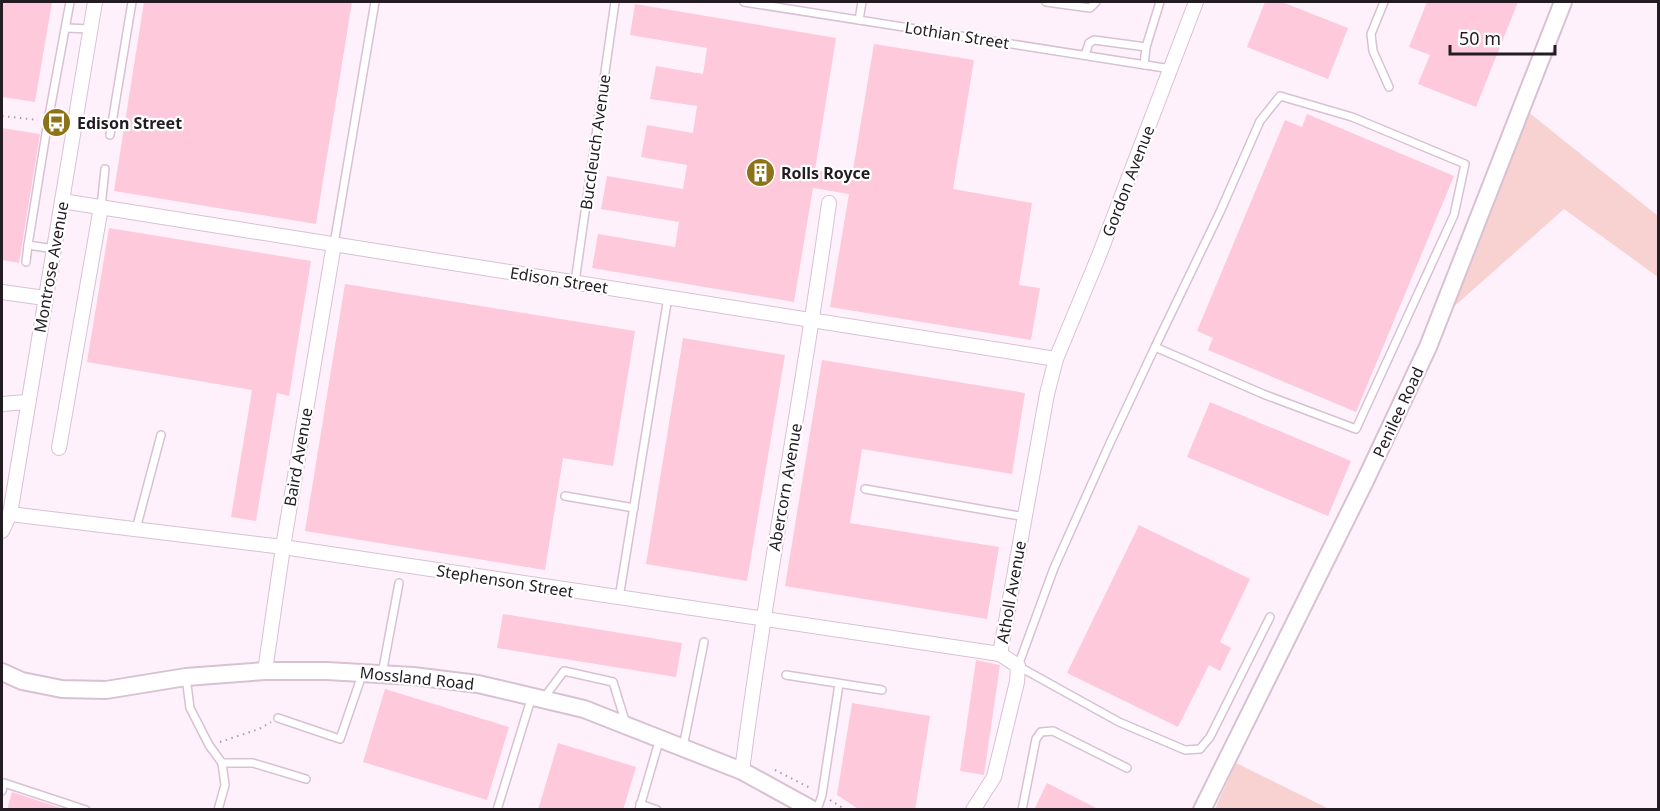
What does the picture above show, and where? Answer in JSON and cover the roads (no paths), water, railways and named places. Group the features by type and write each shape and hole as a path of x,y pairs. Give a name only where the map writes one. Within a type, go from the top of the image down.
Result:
{"street":[{"name":"Montrose Avenue","path":"2,531 10,514 95,2"},
{"name":"Gordon Avenue","path":"1056,359 1098,258 1196,2"},
{"name":"Penilee Road","path":"1202,810 1365,481 1428,347 1563,2"},
{"name":"Edison Street","path":"62,201 1056,359"},
{"name":"Abercorn Avenue","path":"742,771 762,620 813,320 829,203"},
{"path":"59,448 101,207"},
{"name":"Baird Avenue","path":"265,671 282,547 334,244"},
{"path":"2,292 45,298"},
{"name":"Atholl Avenue","path":"973,810 994,777 1017,682 1018,666 1000,654 1047,394 1056,359"},
{"path":"2,404 27,402"},
{"name":"Stephenson Street","path":"10,514 282,547 1000,654"},
{"name":"Mossland Road","path":"2,672 22,681 62,690 106,690 186,677 265,671 382,674 478,684 584,709 742,771 813,810"}],"lane":[{"path":"26,262 48,121 70,2"},
{"path":"110,135 132,2"},
{"path":"334,244 375,2"},
{"name":"Buccleuch Avenue","path":"575,282 615,2"},
{"name":"Lothian Street","path":"744,2 1171,69"},
{"path":"859,20 862,2"},
{"path":"1046,2 1090,8 1096,2"},
{"path":"1144,65 1146,47 1160,2"},
{"path":"1384,2 1371,34 1373,51 1389,87"},
{"path":"66,28 91,29"},
{"path":"1085,55 1089,43 1094,40 1146,47"},
{"path":"1155,347 1263,394 1356,429 1455,215 1465,164 1352,117 1280,96 1260,121 1221,212 1155,347 1110,443 1054,568 1018,666 1119,722 1185,750 1200,749 1210,737 1270,617"},
{"path":"48,121 75,128"},
{"path":"101,207 105,169"},
{"path":"28,246 54,249"},
{"path":"619,598 668,297"},
{"path":"136,529 161,435"},
{"path":"865,489 1025,517"},
{"path":"565,496 634,508"},
{"path":"382,674 399,583"},
{"path":"683,747 704,642"},
{"path":"497,810 537,697 564,671 614,682 626,725"},
{"path":"278,718 340,739 363,673"},
{"path":"786,675 882,690"},
{"path":"186,677 190,708 209,745 222,763 225,785 218,810"},
{"path":"817,810 822,795 839,684"},
{"path":"1022,810 1035,740 1041,732 1053,731 1127,768"},
{"path":"657,810 639,807 660,738"},
{"path":"222,763 253,763 306,779"},
{"path":"2,791 4,783 86,810"}],"place":[{"name":"Edison Street","path":"56,123"},
{"name":"Rolls Royce","path":"760,173"}]}
